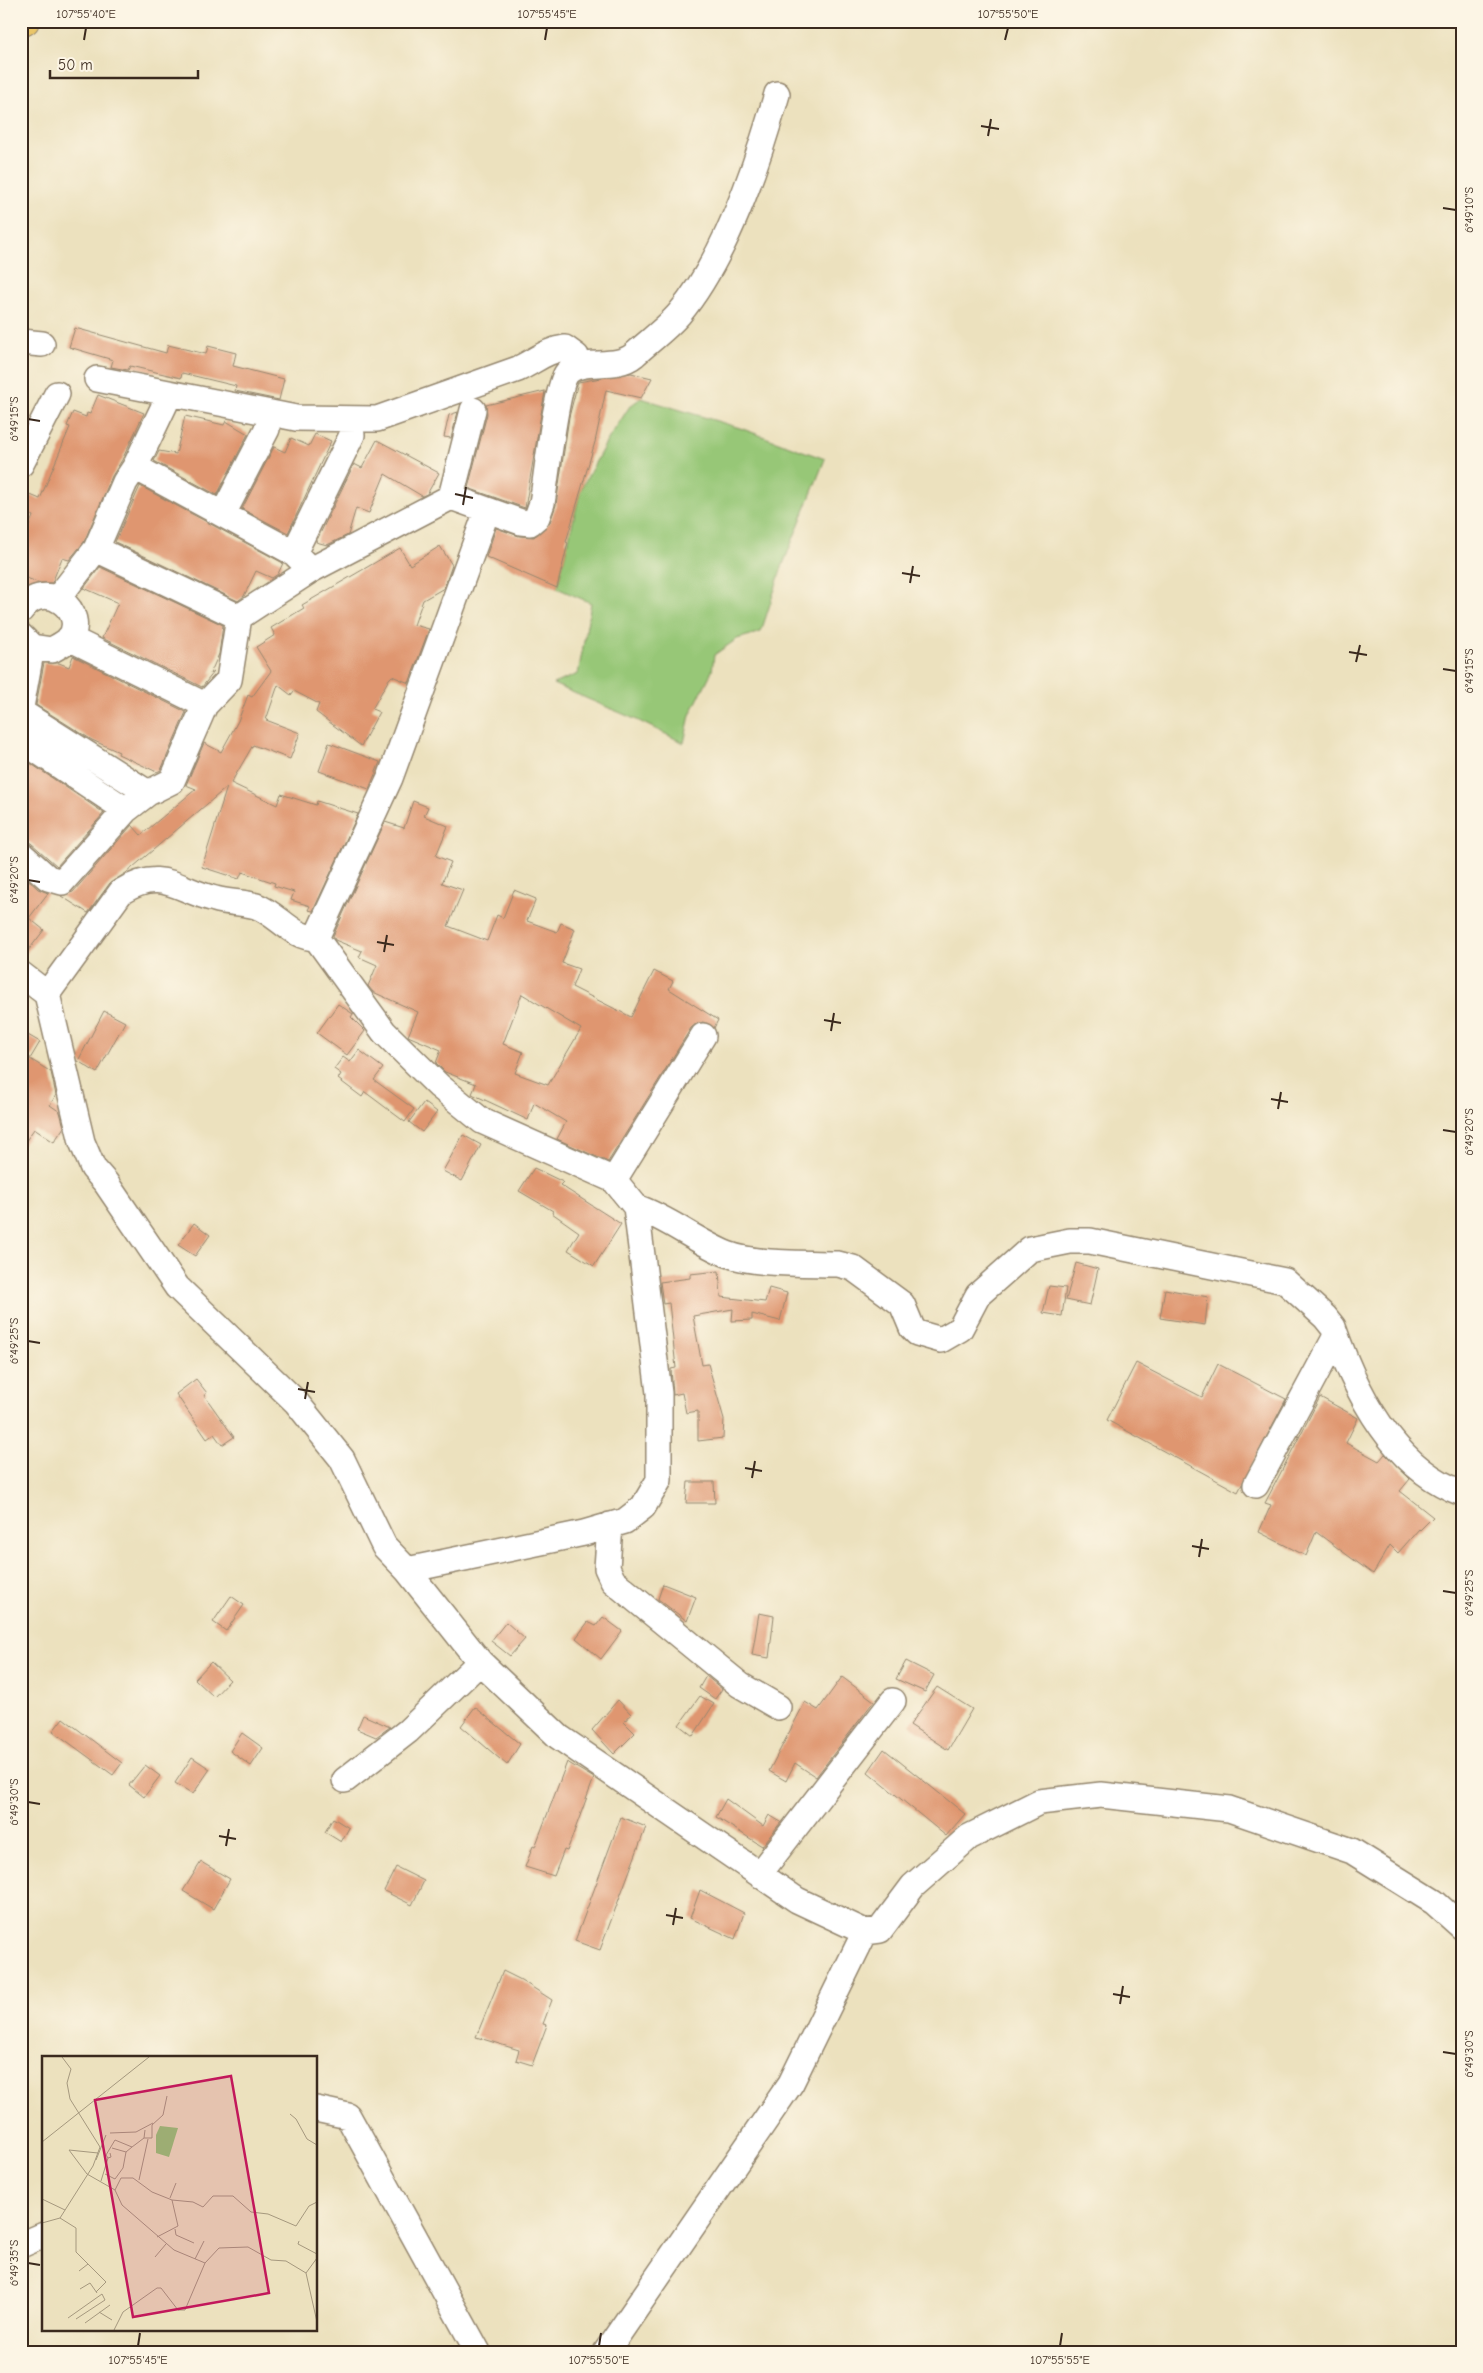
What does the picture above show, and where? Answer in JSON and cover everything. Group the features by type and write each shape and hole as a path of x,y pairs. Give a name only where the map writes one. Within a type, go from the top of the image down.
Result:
{"highway":[{"path":"21,23 25,21"}],"street":[{"path":"451,497 487,511 530,524 537,517 542,503 556,412 565,375 574,367 625,362 678,316 698,289 737,209 759,157 777,94"},
{"path":"97,379 296,418 377,419 507,373 537,360 552,350 565,348 576,356 574,367"},
{"path":"21,464 57,394"},
{"path":"58,598 96,548 125,482 136,468 165,404"},
{"path":"21,854 48,878 62,882 126,810 148,793 172,781 205,705 229,680 238,617 312,570 451,497 473,410"},
{"path":"223,514 267,428"},
{"path":"294,553 352,435"},
{"path":"136,468 294,553 312,570"},
{"path":"316,938 390,778 487,511"},
{"path":"96,548 238,617"},
{"path":"21,707 27,642 52,650 69,638 74,623 70,608 58,598 41,595 23,604"},
{"path":"69,638 205,705"},
{"path":"21,712 148,793"},
{"path":"21,740 126,810"},
{"path":"47,994 121,892 137,882 163,881 214,899 257,906 305,938 316,938"},
{"path":"316,938 384,1032 439,1086 482,1120 614,1180 636,1207 664,1218 720,1251 742,1259 838,1264 853,1268 902,1304 912,1328 917,1333 932,1339 942,1340 960,1329 978,1295 1030,1249 1070,1241 1090,1241 1285,1281 1325,1317 1336,1336 1366,1404 1388,1436 1440,1485 1462,1493"},
{"path":"21,974 47,994 82,1142 92,1168 106,1183 177,1288 296,1402 342,1459 384,1546 407,1570 480,1662 559,1737 797,1900 865,1932 880,1930 913,1886 969,1837 1039,1802 1101,1795 1229,1809 1352,1851 1434,1902 1462,1927"},
{"path":"614,1180 702,1036"},
{"path":"407,1570 584,1533 625,1521 643,1507 659,1480 659,1393 636,1207"},
{"path":"1256,1485 1336,1336"},
{"path":"610,1525 607,1568 613,1581 740,1685 778,1708"},
{"path":"345,1780 408,1731 480,1662"},
{"path":"760,1873 893,1701"},
{"path":"606,2352 791,2083 865,1932"},
{"path":"318,2109 348,2116 478,2352"},
{"path":"21,2245 42,2235"}],"green space":[{"path":"641,398 740,428 825,459 782,567 761,632 737,639 714,655 712,671 690,715 684,743 637,720 553,684 578,674 591,603 557,588 581,489 607,441 630,406"}],"building":[{"path":"75,328 166,353 168,345 206,354 208,346 236,353 233,366 284,379 279,400 235,391 236,386 182,373 181,378 130,366 128,370 111,367 113,360 69,347"},
{"path":"631,373 652,378 641,398 606,390 595,442 566,542 568,543 557,588 486,557 496,528 519,536 534,537 550,522 556,505 569,417 578,382"},
{"path":"545,391 525,508 468,488 487,414 486,405"},
{"path":"98,395 144,413 122,460 112,476 84,542 69,560 62,558 52,583 40,583 21,576 21,546 33,516 21,510 28,494 40,499 70,427 67,426 73,412 86,417 87,413 90,414"},
{"path":"458,412 451,438 444,437 449,415"},
{"path":"185,416 224,425 226,421 248,434 217,495 154,461 159,451 176,454"},
{"path":"315,434 331,441 288,533 242,509 274,447 285,452 291,438 309,446"},
{"path":"377,440 439,473 427,494 422,496 385,474 369,513 356,508 348,535 327,545 316,542 354,464 362,468"},
{"path":"140,486 283,563 278,574 272,578 256,571 244,596 238,601 115,542"},
{"path":"440,546 452,565 444,588 423,600 414,625 429,629 409,683 392,676 389,679 372,709 379,712 361,746 316,712 319,704 294,691 291,695 278,685 266,720 300,733 290,759 253,745 231,783 277,805 281,794 316,805 317,801 358,814 313,911 308,910 310,906 291,900 294,892 274,886 275,883 242,872 239,879 202,867 227,787 126,873 110,883 88,913 61,896 73,892 132,825 141,835 196,789 186,785 204,743 221,752 238,721 248,695 252,697 271,671 256,647 275,635 271,628 304,608 302,605 400,548 410,565"},
{"path":"100,567 223,625 219,654 210,674 214,672 202,687 102,638 118,603 84,588"},
{"path":"73,656 186,712 161,770 157,772 118,754 119,752 92,740 36,705 44,663 59,663 69,667"},
{"path":"329,743 380,762 369,789 319,771"},
{"path":"21,757 104,813 57,866 31,843 21,840"},
{"path":"413,801 428,807 424,816 448,826 436,856 451,862 442,883 463,890 448,926 487,941 497,915 503,918 514,890 536,899 527,921 557,932 561,923 575,929 562,963 579,969 572,987 631,1017 654,971 673,981 669,989 718,1020 714,1028 703,1022 691,1028 608,1162 557,1139 566,1122 534,1103 528,1120 472,1094 476,1084 445,1072 436,1063 441,1050 408,1036 418,1012 373,992 368,986 377,965 359,957 362,951 335,940 333,936 385,822 404,828","holes":["522,994 581,1029 548,1085 515,1073 523,1052 503,1044"]},
{"path":"21,873 38,889 48,893 29,918 44,930 21,960"},
{"path":"338,1004 353,1014 351,1017 365,1031 347,1055 317,1033"},
{"path":"104,1011 125,1022 97,1073 78,1061"},
{"path":"21,1031 40,1042 30,1059 51,1072 56,1095 50,1105 60,1112 64,1127 54,1142 34,1129 21,1148"},
{"path":"359,1050 383,1068 374,1080 414,1109 405,1122 365,1092 362,1097 338,1079 341,1074 334,1069 343,1057 350,1062"},
{"path":"424,1102 437,1112 422,1132 409,1122"},
{"path":"463,1135 481,1145 462,1181 443,1171"},
{"path":"534,1168 563,1182 560,1185 621,1224 594,1266 568,1250 579,1232 552,1213 553,1211 519,1191"},
{"path":"194,1223 210,1235 195,1256 178,1245"},
{"path":"1076,1263 1098,1269 1090,1305 1066,1300"},
{"path":"719,1271 721,1297 765,1302 769,1288 787,1293 780,1321 752,1314 752,1320 732,1321 733,1309 693,1316 702,1365 708,1364 724,1419 723,1438 698,1441 698,1411 686,1413 682,1393 673,1395 671,1369 676,1368 669,1303 663,1304 660,1282 690,1278 690,1274"},
{"path":"1049,1286 1066,1288 1062,1316 1043,1313"},
{"path":"1165,1289 1208,1297 1205,1325 1160,1318"},
{"path":"1136,1363 1202,1397 1218,1364 1286,1399 1238,1492 1107,1420"},
{"path":"196,1379 207,1393 204,1395 234,1437 222,1445 214,1434 207,1439 176,1394"},
{"path":"1320,1397 1358,1418 1346,1443 1379,1461 1385,1454 1410,1479 1400,1491 1433,1517 1419,1529 1398,1553 1390,1545 1373,1574 1316,1532 1306,1556 1259,1532 1271,1505 1265,1503"},
{"path":"688,1482 714,1482 715,1503 686,1503"},
{"path":"663,1584 696,1597 687,1621 658,1599"},
{"path":"231,1596 244,1605 226,1631 213,1622"},
{"path":"759,1613 774,1616 769,1658 752,1655"},
{"path":"603,1617 622,1631 601,1659 576,1638 588,1622 596,1626"},
{"path":"506,1622 525,1639 510,1656 491,1641"},
{"path":"906,1661 934,1675 925,1692 896,1679"},
{"path":"211,1662 230,1680 214,1697 195,1679"},
{"path":"706,1676 722,1689 715,1699 699,1688"},
{"path":"842,1677 874,1701 816,1777 795,1763 786,1781 769,1771 805,1702 818,1710"},
{"path":"937,1687 972,1709 948,1750 910,1725"},
{"path":"700,1696 714,1704 693,1736 679,1725"},
{"path":"618,1700 631,1714 624,1722 635,1733 614,1754 592,1730"},
{"path":"475,1707 520,1744 507,1765 461,1726"},
{"path":"363,1715 390,1727 376,1737 357,1729"},
{"path":"63,1718 122,1763 113,1775 53,1731"},
{"path":"242,1733 263,1748 251,1766 230,1751"},
{"path":"884,1749 965,1814 946,1836 868,1772"},
{"path":"192,1757 210,1769 193,1794 175,1783"},
{"path":"567,1762 594,1778 567,1851 564,1850 554,1876 525,1867 533,1846 535,1847"},
{"path":"145,1765 160,1776 144,1797 129,1785"},
{"path":"726,1799 763,1826 769,1815 781,1822 762,1846 716,1817"},
{"path":"621,1817 646,1827 600,1950 575,1941"},
{"path":"333,1818 349,1828 341,1842 325,1832"},
{"path":"201,1862 230,1879 213,1909 183,1891"},
{"path":"396,1867 424,1881 412,1905 384,1891"},
{"path":"700,1890 744,1913 735,1939 690,1918"},
{"path":"503,1971 552,2000 543,2024 547,2025 532,2065 516,2060 519,2050 476,2037"}]}
